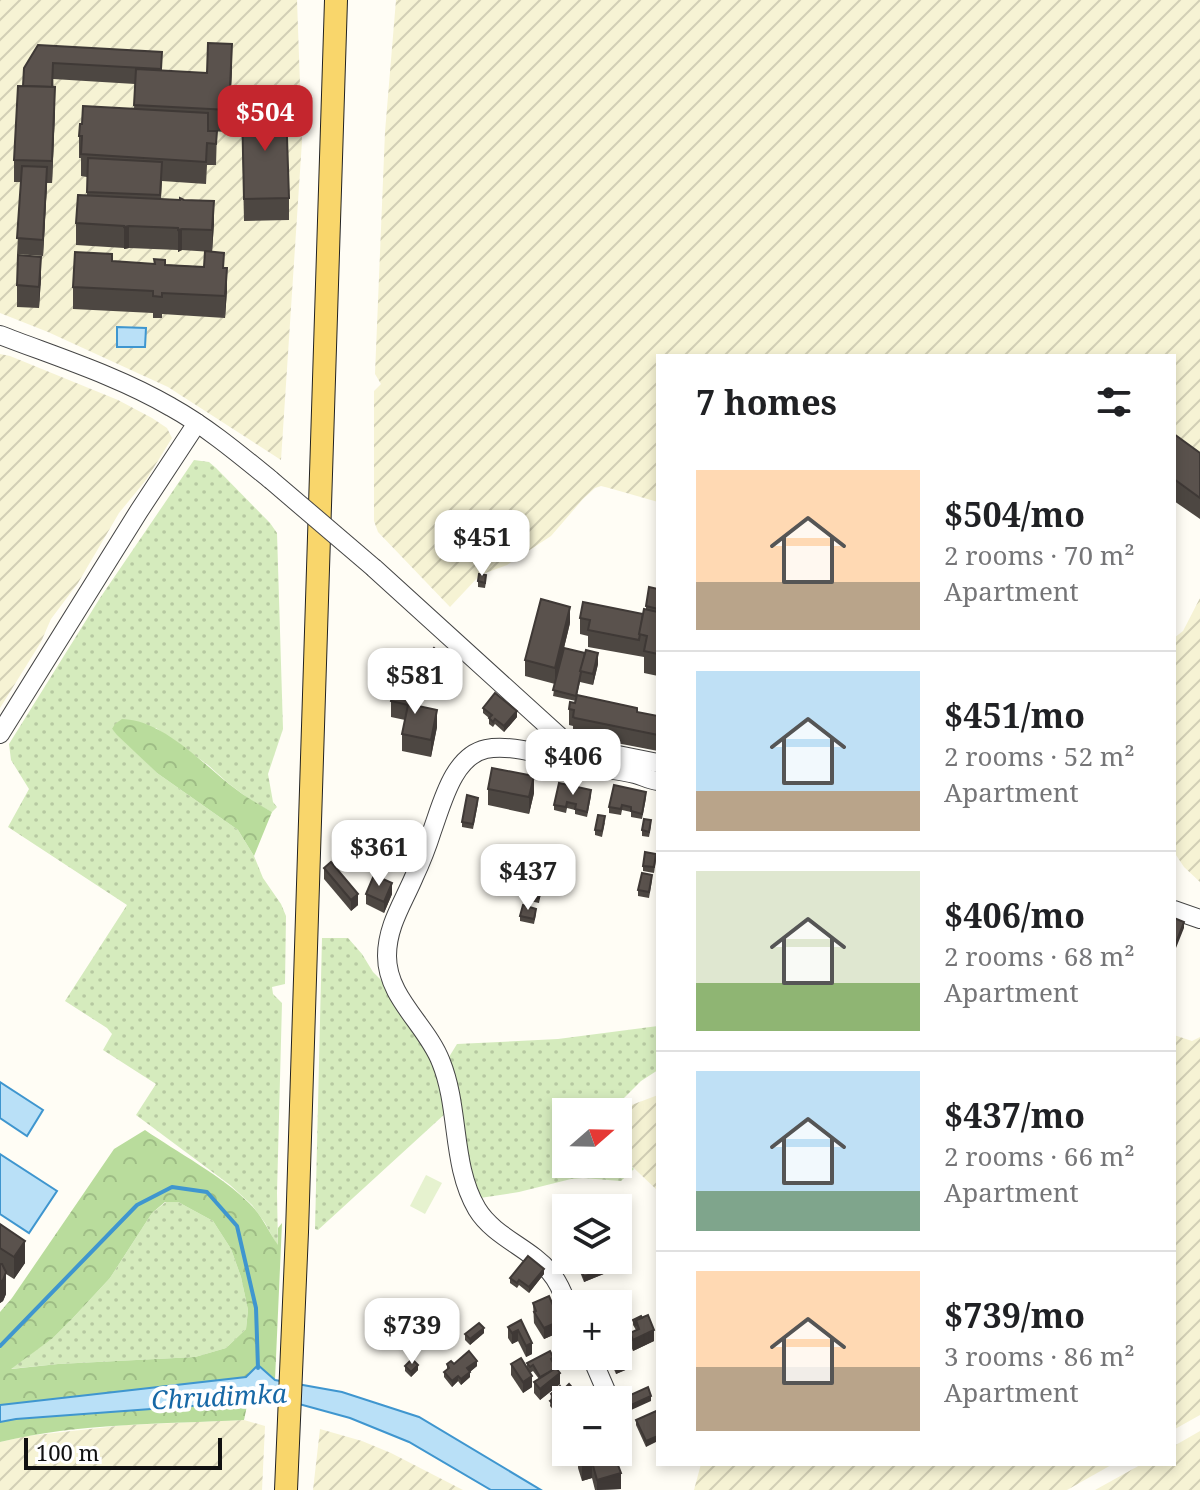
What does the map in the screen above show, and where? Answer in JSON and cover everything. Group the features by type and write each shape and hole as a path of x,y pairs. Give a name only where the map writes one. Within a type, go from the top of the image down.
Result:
{"main road":[{"path":"286,1490 338,0"}],"street":[{"path":"0,335 106,376 197,423 271,480 374,568 560,737 583,748 656,763"},
{"path":"0,734 197,423"},
{"path":"559,1290 549,1271 488,1221 473,1201 464,1173 443,1067 392,982 388,965 389,938 392,923 415,876 452,778 474,754 488,749 507,748 656,781"},
{"path":"1176,911 1200,919"}],"shaded area":[{"path":"0,0 297,0 302,141 281,460 168,387 0,313"},
{"path":"396,0 1200,0 1200,461 1176,445 1176,354 656,354 656,501 601,486 595,488 551,536 507,565 480,575 450,607 378,532 374,521 374,391 381,384 375,374 385,132"},
{"path":"0,354 118,400 167,428 172,438 146,480 119,513 78,583 51,619 41,642 0,708"},
{"path":"1200,598 1200,882 1176,855 1176,636 1183,631"},
{"path":"1176,1036 1192,1041 1200,1037 1200,1415 1176,1428"},
{"path":"656,1096 656,1189 632,1166 632,1105"},
{"path":"244,1420 265,1426 262,1490 0,1490 0,1442 126,1425"},
{"path":"320,1429 391,1453 463,1490 313,1490"},
{"path":"1200,1431 1200,1490 1095,1490 1138,1466 1176,1466 1176,1445"},
{"path":"700,1466 1109,1466 1067,1490 694,1490"}],"green space":[{"path":"194,460 209,462 216,468 277,533 283,729 268,774 273,802 277,807 272,812 253,802 156,728 112,729 157,773 238,830 286,916 285,984 272,987 273,994 282,1003 278,1247 252,1205 136,1115 156,1084 103,1050 112,1034 65,1001 127,905 8,827 29,789 11,760 9,744 100,598"},
{"path":"122,719 152,726 166,734 234,788 272,812 254,856 238,830 157,773 117,735 112,729"},
{"path":"322,938 348,938 390,989 431,1056 447,1112 318,1230 315,1229"},
{"path":"656,1026 656,1071 624,1098 552,1098 552,1178 583,1178 480,1198 471,1170 459,1099 449,1064 449,1057 457,1044 558,1039"},
{"path":"145,1130 238,1193 258,1213 278,1245 278,1228 282,1223 275,1380 247,1377 0,1405 0,1312 114,1149","holes":["165,1202 178,1202 213,1221 231,1249 248,1310 246,1329 226,1348 195,1357 11,1369 53,1338 110,1278 152,1213"]},
{"path":"426,1175 442,1183 425,1214 410,1206"},
{"path":"583,1178 624,1178 621,1181"},
{"path":"166,1202 178,1202 213,1221 231,1249 248,1310 246,1329 226,1348 195,1357 9,1369 53,1338 72,1319 110,1278 152,1213"},
{"path":"248,1401 244,1420 91,1428 0,1442 0,1422 16,1419"}],"water":[{"path":"117,327 146,328 145,347 117,347"},
{"path":"0,1082 43,1110 27,1136 0,1118"},
{"path":"0,1154 57,1191 29,1233 0,1214"},
{"name":"Chrudimka","path":"258,1365 275,1380 342,1392 419,1417 541,1490 491,1490 409,1442 350,1418 272,1400 0,1422 0,1405 246,1377"}],"building":[{"path":"208,43 232,44 229,110 134,105 136,69 207,73"},
{"path":"38,45 162,52 161,69 53,63 52,87 23,86 24,68"},
{"path":"18,86 55,87 52,161 14,160"},
{"path":"83,106 208,113 208,131 217,131 216,144 207,143 206,162 81,154 82,136 79,136"},
{"path":"242,107 286,107 289,198 244,199"},
{"path":"88,158 162,162 160,195 87,192"},
{"path":"22,166 47,167 43,240 17,238"},
{"path":"78,195 214,201 212,230 76,223"},
{"path":"205,251 224,253 223,268 227,268 225,296 162,293 162,297 153,296 153,291 73,287 75,252 112,254 112,261 155,264 154,259 165,260 165,265 204,267"},
{"path":"18,255 41,257 39,287 17,285"},
{"path":"1176,435 1200,453 1200,498 1176,480"},
{"path":"479,574 486,575 485,583 478,581"},
{"path":"649,587 656,589 656,608 646,606"},
{"path":"541,599 570,607 555,668 525,660"},
{"path":"583,602 643,614 639,640 588,630 590,620 580,618"},
{"path":"644,609 656,612 656,654 644,651 647,636 639,634"},
{"path":"434,648 455,666 438,685 421,663"},
{"path":"564,648 585,653 576,696 553,690"},
{"path":"586,650 598,653 593,674 580,671"},
{"path":"395,685 408,688 407,694 411,695 409,704 437,710 431,740 402,734 408,705 391,701"},
{"path":"495,693 517,711 504,726 495,719 493,722 489,718 492,715 483,708"},
{"path":"577,695 637,708 637,712 656,716 656,735 575,718 574,710 569,709 570,702 575,703"},
{"path":"492,768 534,776 529,797 488,789"},
{"path":"559,783 591,790 587,812 575,809 576,804 567,802 566,807 554,805"},
{"path":"614,785 646,792 642,814 622,805 621,809 609,807"},
{"path":"467,795 478,798 473,824 462,822"},
{"path":"598,815 605,816 602,831 595,830"},
{"path":"644,819 651,820 649,832 642,830"},
{"path":"645,852 656,854 654,867 643,866"},
{"path":"331,862 358,894 351,900 324,868"},
{"path":"532,863 546,866 544,876 530,873"},
{"path":"642,873 652,875 649,892 638,890"},
{"path":"374,875 392,883 384,902 366,894"},
{"path":"527,884 541,887 539,898 525,895"},
{"path":"523,905 536,909 534,919 520,916"},
{"path":"1176,919 1184,922 1176,943"},
{"path":"0,1224 25,1241 14,1257 0,1248"},
{"path":"528,1256 544,1269 529,1287 510,1278"},
{"path":"0,1264 6,1272 0,1282"},
{"path":"549,1296 552,1324 544,1328 534,1312 533,1303"},
{"path":"648,1315 654,1330 633,1340 632,1332 639,1329 636,1320"},
{"path":"521,1320 532,1343 526,1346 518,1330 512,1333 508,1327"},
{"path":"479,1323 484,1328 470,1339 465,1334"},
{"path":"469,1351 477,1361 467,1368 470,1372 452,1381 444,1372 449,1368 447,1364 451,1361 454,1364"},
{"path":"550,1351 552,1370 540,1377 533,1365 530,1367 527,1363"},
{"path":"521,1358 532,1376 523,1382 511,1364"},
{"path":"412,1359 418,1365 411,1372 405,1366"},
{"path":"553,1370 560,1373 540,1389 534,1382"},
{"path":"648,1387 651,1396 632,1405 632,1394"},
{"path":"656,1411 656,1437 646,1441 636,1420"},
{"path":"593,1466 618,1466 621,1473 597,1480"}],"waterway":[{"name":"Chrudimka","path":"0,1346 137,1205 172,1187 207,1192 237,1226 256,1308 258,1368"}]}
